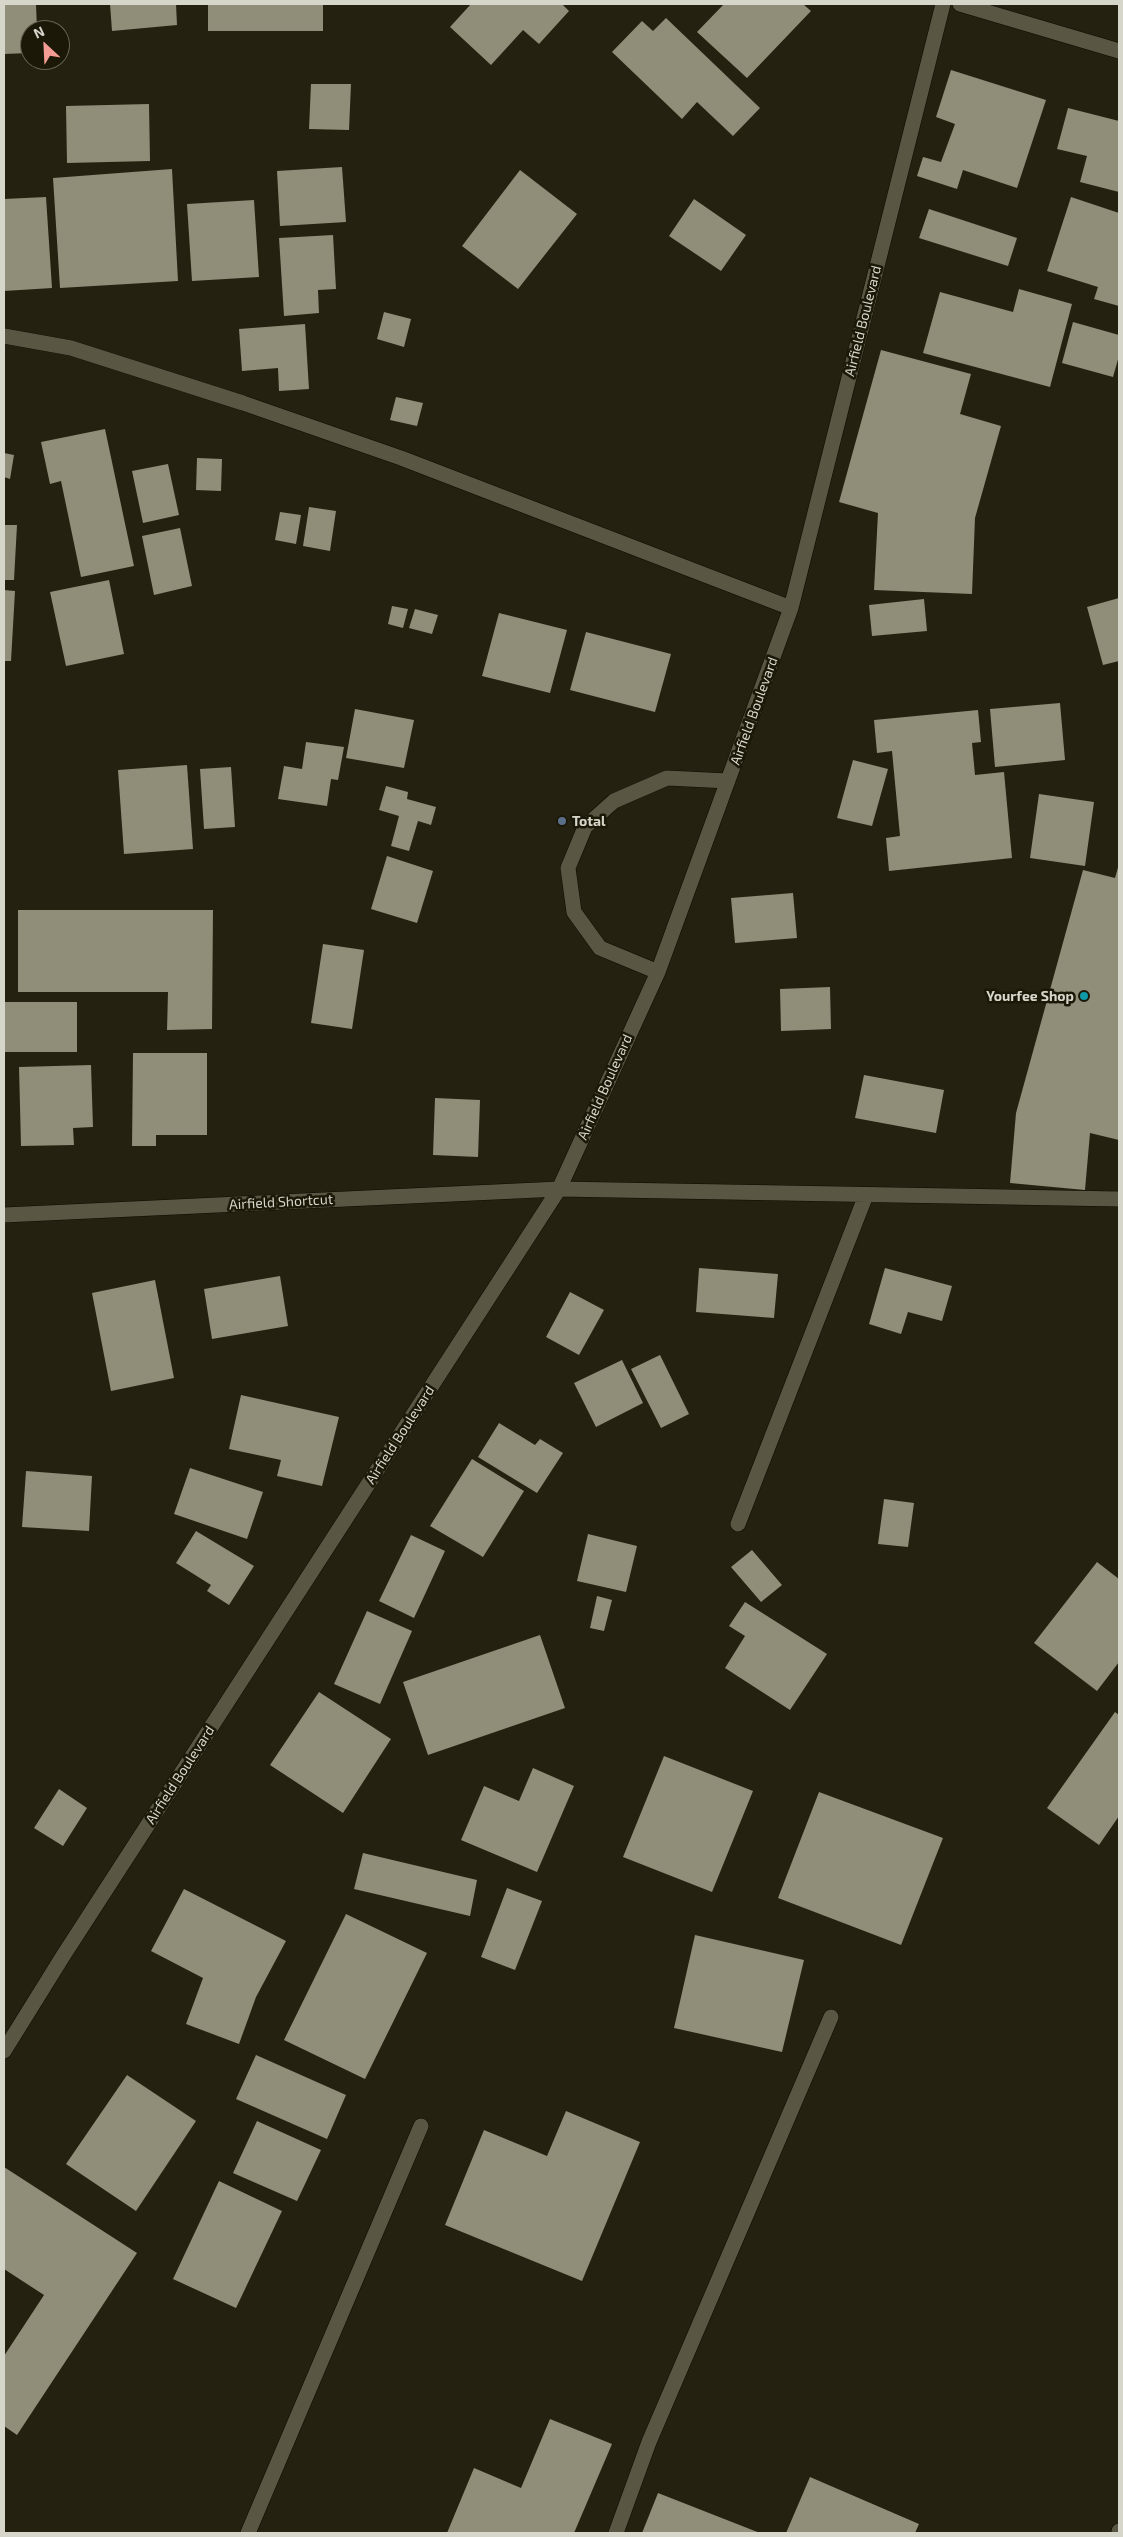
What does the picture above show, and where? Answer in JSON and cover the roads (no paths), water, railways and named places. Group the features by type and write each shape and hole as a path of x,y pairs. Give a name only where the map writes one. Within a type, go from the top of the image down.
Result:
{"street":[{"name":"Airfield Boulevard","path":"4,2051 63,1956 559,1190 658,972 791,608 943,4"},
{"path":"960,4 1119,51"},
{"path":"4,336 71,348 243,403 401,458 791,608"},
{"path":"658,972 600,948 574,912 568,868 585,827 614,801 666,778 728,781"},
{"name":"Airfield Shortcut","path":"4,1215 559,1190 1119,1199"},
{"path":"738,1524 866,1195"},
{"path":"616,2533 649,2442 831,2017"},
{"path":"248,2533 421,2126"}],"place":[{"name":"Total","path":"562,821"},
{"name":"Yourfee Shop","path":"1084,996"}]}
